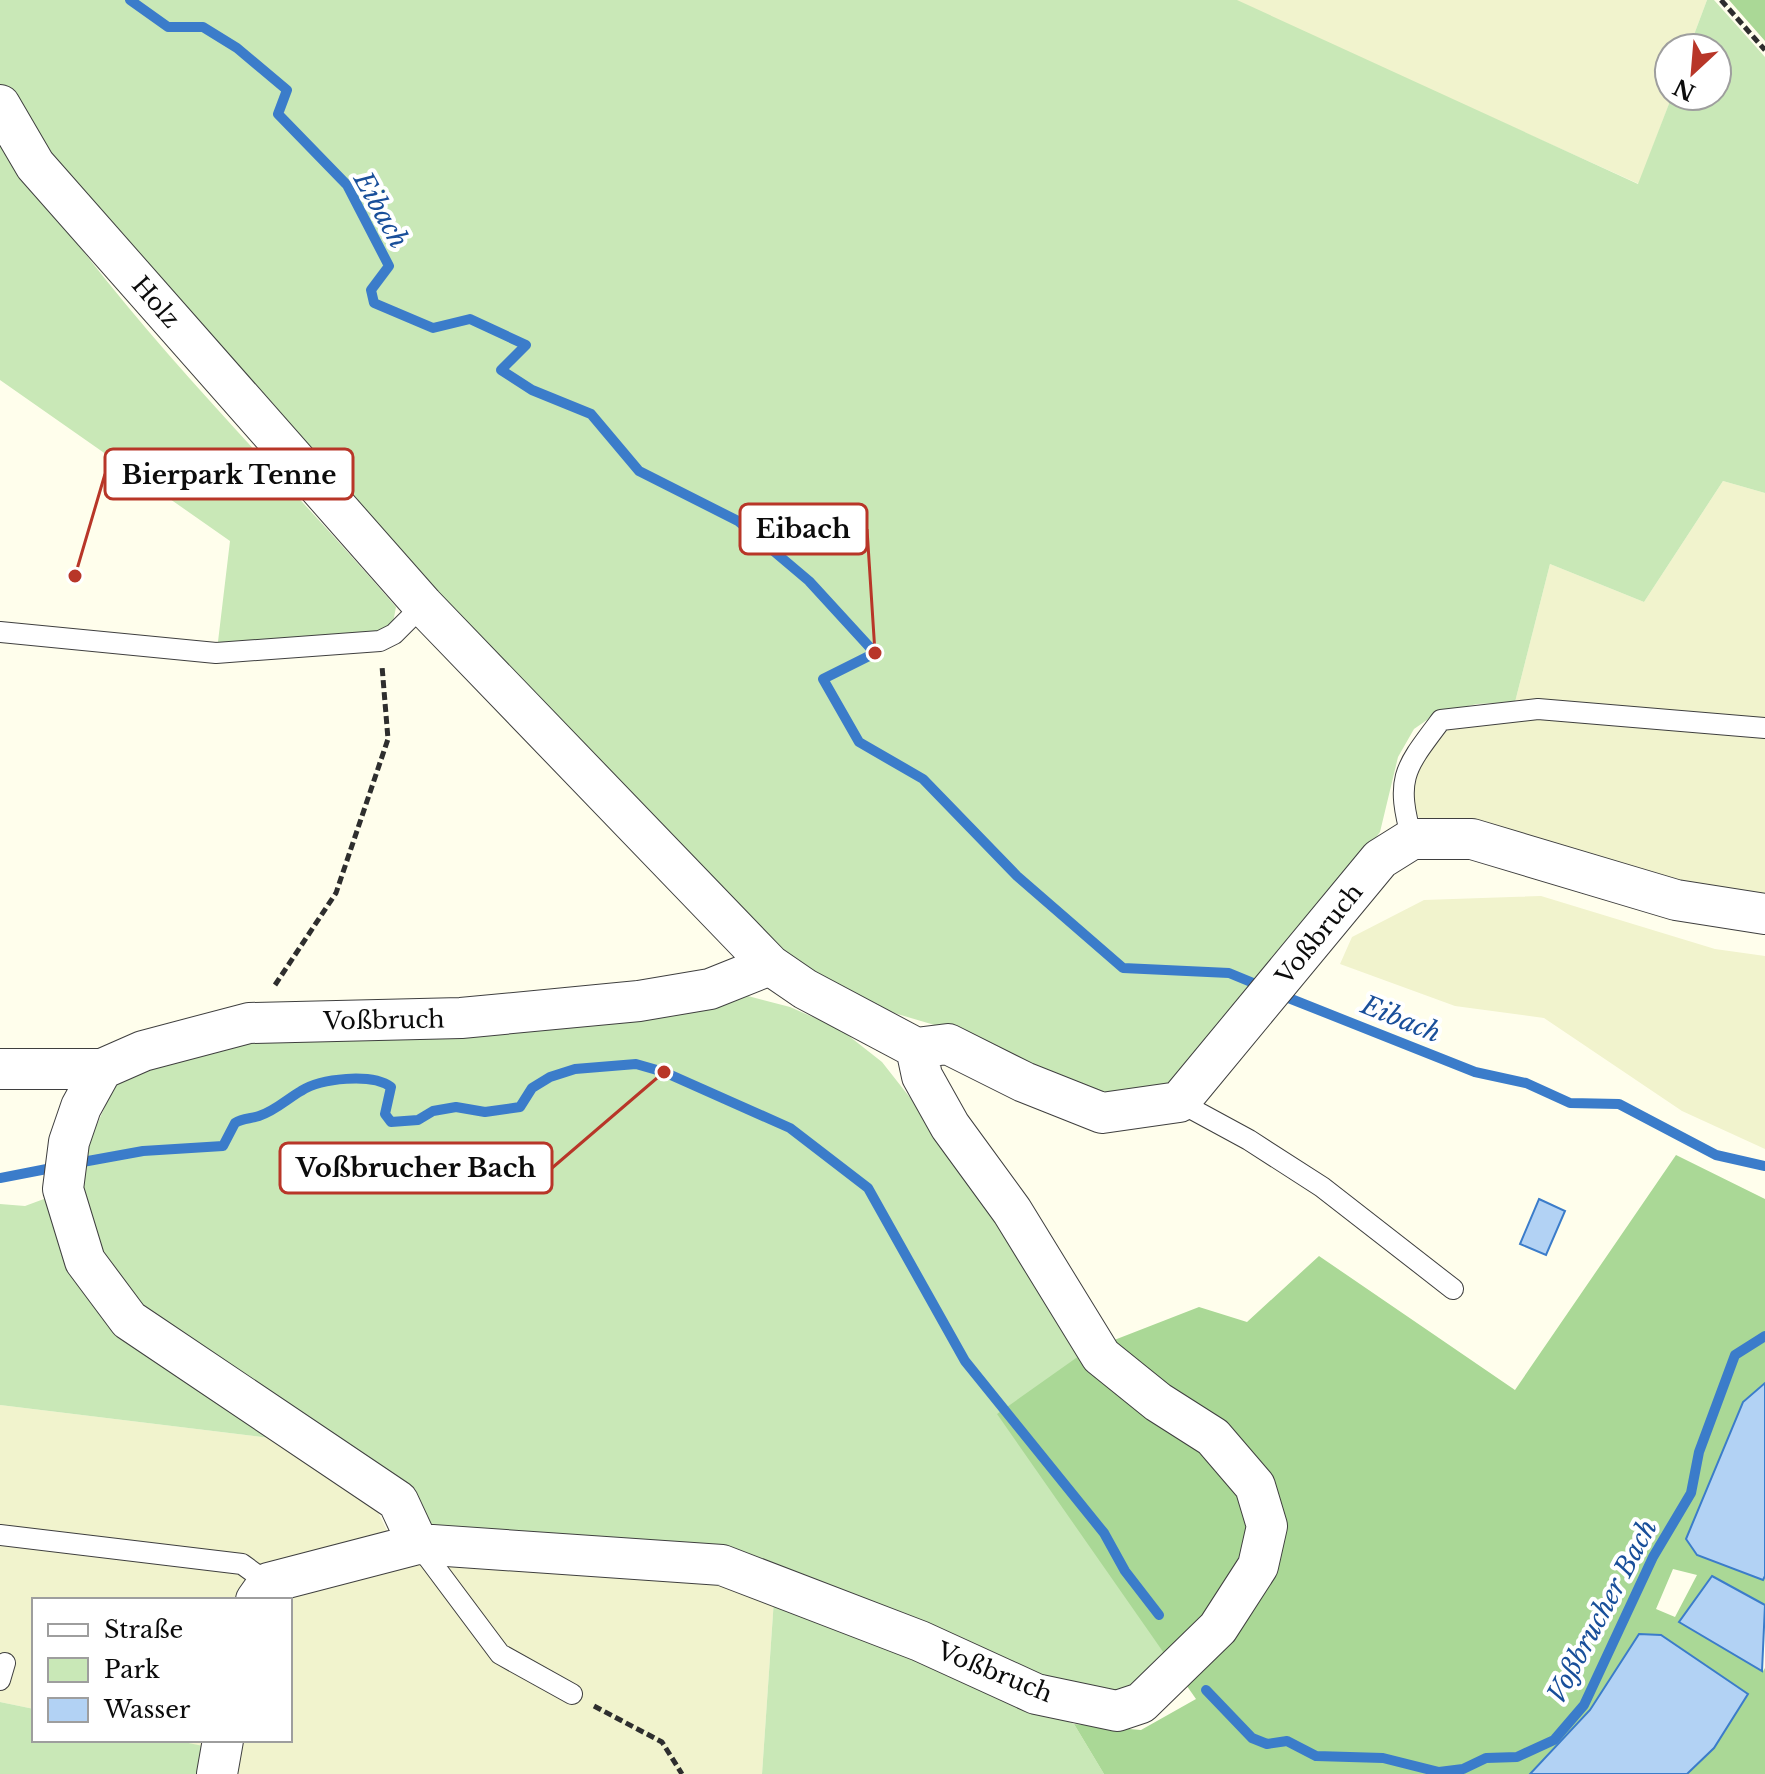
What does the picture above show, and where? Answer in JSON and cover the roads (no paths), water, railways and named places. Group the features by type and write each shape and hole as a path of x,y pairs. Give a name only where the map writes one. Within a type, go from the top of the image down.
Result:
{"street":[{"name":"Holz","path":"0,105 35,165 423,605"},
{"path":"423,605 770,965 829,1003 916,1048 948,1044 1024,1082 1102,1113 1179,1102"},
{"path":"1412,839 1472,839 1676,900 1765,914"},
{"name":"Voßbruch","path":"1179,1102 1380,859 1412,839"},
{"name":"Voßbruch","path":"0,1069 102,1069 143,1051 249,1023 461,1018 639,1001 710,989 770,965"},
{"name":"Voßbruch","path":"262,1591 418,1544 722,1565 920,1641 1036,1694 1117,1711 1141,1703 1218,1628 1258,1566 1267,1526 1255,1486 1213,1437 1158,1402 1101,1356 1012,1211 950,1126 922,1076 916,1048"},
{"path":"102,1069 81,1107 69,1142 63,1189 85,1261 129,1320 398,1501 418,1544"},
{"path":"217,1774 223,1742"}],"lane":[{"path":"0,632 216,653 380,641 394,634 423,605"},
{"path":"1412,839 1402,802 1407,765 1441,720 1538,709 1765,728"},
{"path":"1179,1102 1249,1140 1322,1187 1453,1289"},
{"path":"0,1535 242,1564 262,1591"},
{"path":"418,1544 500,1654 572,1694"}],"water":[{"path":"1539,1199 1565,1211 1546,1255 1520,1244"},
{"path":"1765,1383 1763,1580 1697,1555 1686,1539 1743,1402"},
{"path":"1712,1576 1765,1605 1762,1671 1679,1622"},
{"path":"1639,1634 1661,1635 1748,1694 1714,1748 1687,1774 1530,1774 1590,1710"}],"waterway":[{"name":"Eibach","path":"130,0 168,27 203,27 237,48 287,90 278,114 347,185 389,266 371,290 374,303 433,328 470,319 526,345 501,370 532,390 591,414 639,471 738,521 809,581 875,653 823,679 859,742 923,779 1017,876 1123,968 1229,973 1263,987"},
{"name":"Eibach","path":"1281,995 1475,1072 1526,1083 1570,1103 1619,1104 1716,1155 1765,1166"},
{"name":"Voßbrucher Bach","path":"77,1163 143,1151 223,1146 235,1123 265,1114 301,1091 333,1080 372,1080 391,1087 385,1114 391,1122 418,1120 433,1111 456,1107 485,1112 520,1107 532,1088 550,1077 575,1069 636,1064 664,1072 790,1128 868,1188 965,1361 1104,1533 1125,1571 1159,1615"},
{"name":"Voßbrucher Bach","path":"0,1178 57,1167"},
{"name":"Voßbrucher Bach","path":"1206,1690 1252,1738 1267,1744 1287,1741 1316,1756 1383,1758 1439,1772 1463,1769 1486,1758 1517,1757 1554,1740 1584,1705 1653,1557 1691,1493 1699,1452 1735,1355 1765,1336"}],"place":[{"name":"Bierpark Tenne","path":"75,576"},
{"name":"Eibach","path":"875,653"},
{"name":"Voßbrucher Bach","path":"664,1072"}]}
